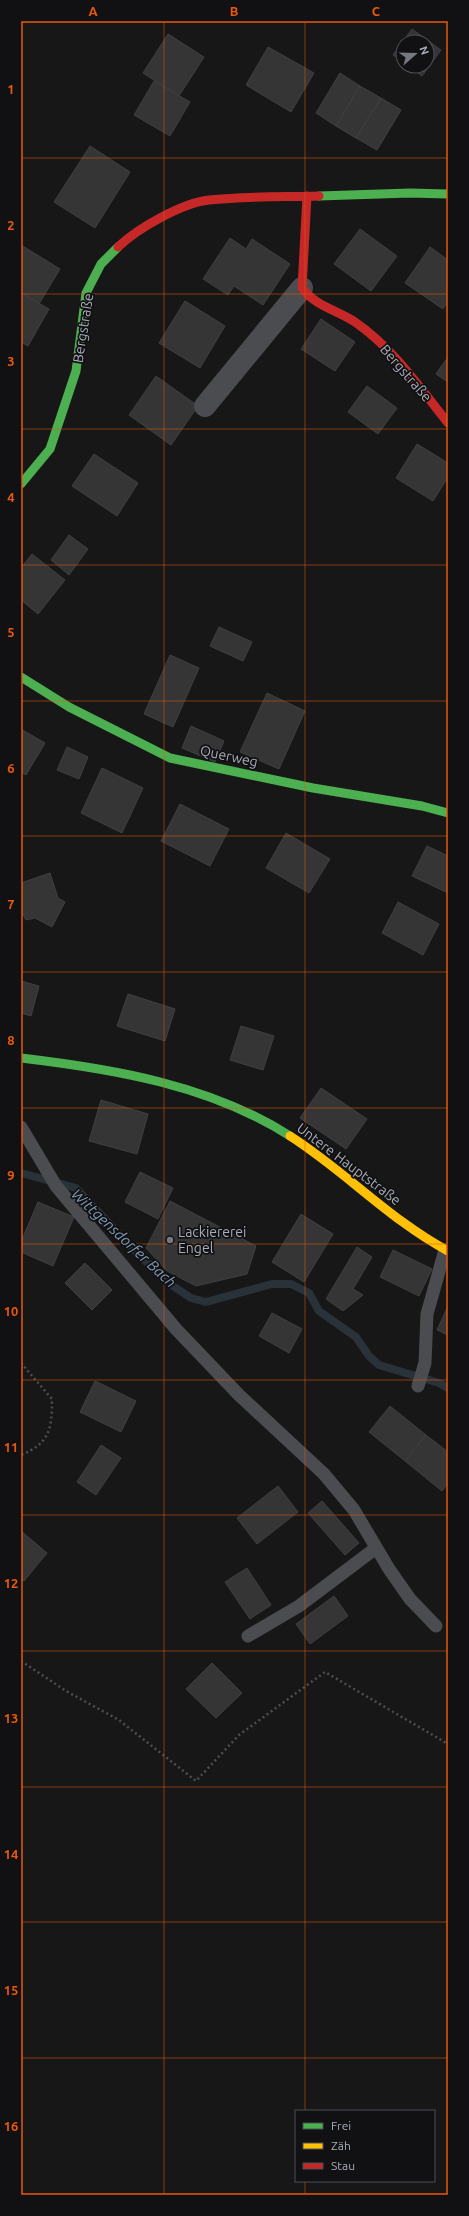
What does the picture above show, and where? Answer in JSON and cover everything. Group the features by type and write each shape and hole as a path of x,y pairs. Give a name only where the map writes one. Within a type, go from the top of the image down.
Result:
{"street":[{"name":"Bergstraße","path":"21,484 50,449 76,370 86,293 101,264 126,240 148,225 167,214 208,200 306,196 448,194"},
{"path":"205,406 302,288 306,196"},
{"name":"Bergstraße","path":"302,288 310,299 355,322 390,351 448,423"},
{"name":"Querweg","path":"21,677 69,707 170,758 313,788 422,806 448,813"},
{"name":"Untere Hauptstraße","path":"21,1058 63,1063 132,1075 200,1094 261,1119 306,1146 374,1201 447,1250"}],"lane":[{"path":"21,1128 56,1186 176,1329 239,1395 324,1474 354,1510 376,1548 410,1598 436,1626"},
{"path":"418,1386 425,1363 427,1314 447,1250"},
{"path":"248,1636 299,1606 376,1548"}],"path":[{"path":"21,1363 52,1399 52,1414 47,1435 37,1448 21,1455"},
{"path":"21,1661 66,1691 119,1720 196,1781 239,1735 324,1672 448,1744"}],"building":[{"path":"412,29 419,34 408,34"},
{"path":"168,34 204,57 179,96 143,73"},
{"path":"435,46 441,50 435,58"},
{"path":"268,47 314,73 291,112 246,85"},
{"path":"340,73 360,86 336,126 316,113"},
{"path":"154,81 190,102 170,136 134,115"},
{"path":"360,86 381,98 356,138 336,126"},
{"path":"381,98 401,110 377,150 356,138"},
{"path":"90,146 130,172 95,228 54,202"},
{"path":"360,229 397,256 371,291 334,264"},
{"path":"230,238 246,249 252,239 290,264 263,305 234,286 228,295 203,279"},
{"path":"21,245 60,269 39,304 21,293"},
{"path":"430,247 448,260 448,301 443,309 405,283"},
{"path":"21,293 49,309 28,346 21,342"},
{"path":"185,301 225,326 200,368 159,343"},
{"path":"321,319 355,342 335,371 301,349"},
{"path":"448,357 448,382 436,374"},
{"path":"156,376 198,406 171,445 129,415"},
{"path":"367,386 397,408 378,434 348,412"},
{"path":"417,444 448,463 448,477 433,501 396,478"},
{"path":"94,454 138,483 117,516 72,486"},
{"path":"69,535 88,549 69,575 51,560"},
{"path":"32,554 65,580 38,614 21,600 21,568"},
{"path":"219,627 252,642 243,661 210,646"},
{"path":"170,655 199,668 173,727 144,714"},
{"path":"267,693 305,711 279,769 240,752"},
{"path":"191,726 224,741 215,762 182,748"},
{"path":"21,729 45,743 26,775 21,772"},
{"path":"67,747 88,757 79,779 57,770"},
{"path":"102,768 143,788 122,833 81,813"},
{"path":"180,804 229,829 210,866 161,841"},
{"path":"286,833 330,859 309,893 266,868"},
{"path":"427,846 448,856 448,893 412,876"},
{"path":"50,873 58,898 65,902 52,927 35,918 26,920 21,911 21,883"},
{"path":"398,902 439,924 423,955 382,933"},
{"path":"21,981 39,986 31,1016 21,1013"},
{"path":"128,994 175,1009 165,1041 117,1026"},
{"path":"241,1026 274,1036 263,1070 230,1060"},
{"path":"321,1088 367,1119 346,1149 300,1118"},
{"path":"101,1100 148,1114 137,1154 89,1141"},
{"path":"140,1172 173,1188 158,1219 125,1202"},
{"path":"170,1201 256,1246 247,1274 196,1286 167,1271 146,1248"},
{"path":"38,1202 74,1217 53,1266 21,1252 21,1242"},
{"path":"301,1214 333,1234 304,1282 272,1262"},
{"path":"357,1247 372,1257 353,1289 363,1295 343,1311 326,1299"},
{"path":"393,1250 432,1269 419,1296 380,1277"},
{"path":"85,1263 112,1290 92,1310 65,1283"},
{"path":"448,1306 448,1335 437,1330"},
{"path":"272,1313 302,1329 289,1353 259,1336"},
{"path":"95,1381 136,1401 121,1432 80,1412"},
{"path":"390,1406 426,1435 405,1461 369,1432"},
{"path":"426,1435 448,1452 448,1483 442,1491 405,1461"},
{"path":"101,1445 121,1458 96,1495 77,1482"},
{"path":"278,1486 298,1512 257,1544 237,1518"},
{"path":"322,1501 359,1543 345,1555 308,1513"},
{"path":"21,1531 47,1553 24,1581 21,1579"},
{"path":"247,1568 271,1605 250,1619 225,1582"},
{"path":"334,1596 348,1616 310,1644 296,1624"},
{"path":"212,1663 242,1693 216,1718 186,1689"}],"waterway":[{"name":"Wittgensdorfer Bach","path":"21,1173 76,1188 131,1247 170,1284 191,1298 206,1302 272,1284 291,1284 309,1293 319,1311 356,1337 369,1356 379,1365 439,1383 448,1388"}],"traffic: fast":[{"path":"319,196 410,193 448,194"},
{"path":"21,484 50,449 76,371 86,293 101,264 118,247"},
{"path":"21,677 69,707 170,758 313,788 422,806 448,813"},
{"path":"21,1058 56,1062 126,1074 160,1082 227,1104 259,1118 290,1136"}],"traffic: slow":[{"path":"290,1136 330,1164 407,1225 448,1251"}],"traffic: jam":[{"path":"307,196 302,288 320,304 355,322 382,344 405,369 448,423"},
{"path":"118,247 148,225 174,211 198,202 236,198 319,196"}],"place":[{"name":"Lackiererei Engel","path":"170,1240"}]}
